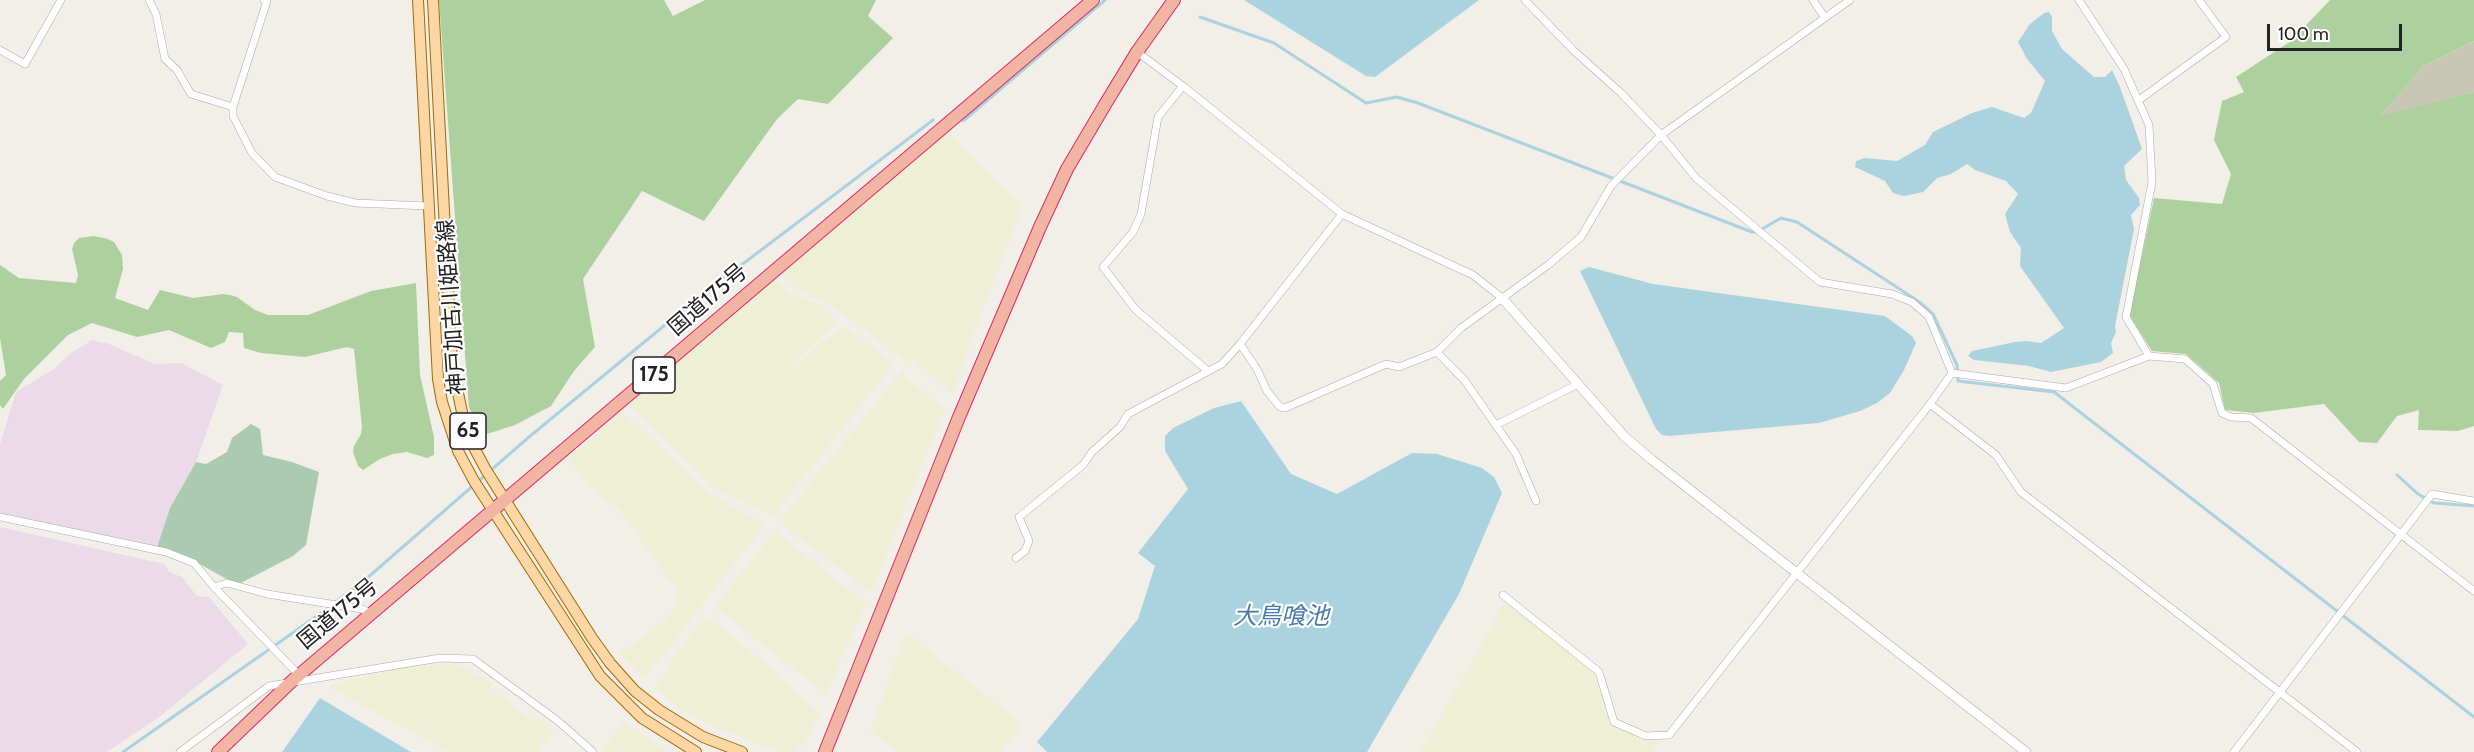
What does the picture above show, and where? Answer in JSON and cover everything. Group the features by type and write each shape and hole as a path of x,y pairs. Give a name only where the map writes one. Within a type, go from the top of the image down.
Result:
{"highway":[{"name":"国道175号","path":"218,752 296,678 1093,0"},
{"path":"825,752 959,417 1040,227 1067,170 1137,52 1174,0"}],"main road":[{"name":"神戸加古川姫路線","path":"418,0 436,353 442,402 458,451 600,676 642,718 696,752"},
{"name":"神戸加古川姫路線","path":"434,0 452,364 463,417 471,442 592,638 635,690 683,727 742,752"}],"street":[{"path":"0,50 25,64 61,0"},
{"path":"149,0 156,14 165,59 177,70 190,94 233,107"},
{"path":"264,0 267,1 233,107 233,116 252,153 275,177 296,186 355,203 428,206"},
{"path":"1525,0 1661,135 1696,178 1820,282 1892,294 1912,303 1929,317 1952,373"},
{"path":"1813,0 1826,18"},
{"path":"1240,344 1257,369 1267,391 1281,407 1285,408 1386,364 1399,367 1437,352 1461,328 1581,237 1611,186 1661,135 1850,0"},
{"path":"2079,0 2124,69 2149,125 2152,182 2126,317 2149,357"},
{"path":"2139,100 2226,37 2199,0"},
{"path":"1137,52 1183,86 1342,214 1473,275 1502,298 1624,436 2026,752"},
{"path":"1183,86 1158,117 1141,214 1132,232 1103,267 1136,310 1208,371"},
{"path":"1016,558 1026,551 1029,541 1019,517 1083,465 1092,452 1120,427 1128,414 1222,364 1342,214"},
{"path":"1437,352 1465,381 1516,454 1536,501"},
{"path":"1952,373 2066,388 2149,357 2185,359 2213,384 2222,413 2231,417 2251,418 2474,591"},
{"path":"1503,596 1599,672 1614,722 1646,736 1670,735 1952,373"},
{"path":"1496,425 1578,384"},
{"path":"1930,404 1995,454 2021,492 2357,752"},
{"path":"2234,752 2432,494 2474,501"},
{"path":"0,517 166,552 194,562 296,678"},
{"path":"214,587 227,584 267,594 362,609 372,614"},
{"path":"180,752 269,686 296,678 309,681 440,658 473,659 558,721 593,752"}],"shaded area":[{"path":"2474,41 2474,92 2379,117 2424,66"},
{"path":"947,132 1023,206 970,343 953,395 912,358 908,363 830,305 795,288 782,274"},
{"path":"773,278 790,293 820,305 838,322 792,364 794,367 841,327 847,328 891,360 891,368 775,514 771,515 718,491 628,404"},
{"path":"92,340 109,344 155,364 181,363 223,385 196,462 170,508 157,547 0,514 0,444 16,392 54,369 71,353"},
{"path":"903,370 905,378 945,409 871,592 786,528 781,519"},
{"path":"622,412 712,495 763,523 762,529 644,679 620,653 665,621 674,610 678,587 668,579 620,510 607,502 567,459"},
{"path":"0,527 164,564 169,572 182,577 197,596 209,597 248,644 158,718 107,752 0,752"},
{"path":"776,531 866,604 826,694 714,606"},
{"path":"1507,603 1592,670 1609,722 1643,739 1655,739 1658,743 1651,752 1420,752 1489,632 1501,606"},
{"path":"709,618 774,670 779,678 820,713 805,743 794,752 780,752 715,727 682,710 654,688 668,672 671,659 704,619"},
{"path":"906,633 1019,721 1019,731 1002,752 897,752 870,730"},
{"path":"456,664 493,682 490,688 530,719 540,719 554,730 539,750 541,752 449,752 327,686 399,668"},
{"path":"624,721 660,746 670,752 601,752"}],"green space":[{"path":"439,0 664,0 673,16 705,0 876,0 868,16 893,38 828,104 798,99 777,119 704,221 642,191 583,279 595,347 574,371 551,406 515,425 484,435 469,408"},
{"path":"2330,0 2474,0 2474,41 2424,66 2380,116 2474,92 2474,426 2458,431 2418,430 2419,410 2397,416 2377,443 2359,442 2324,404 2254,413 2225,410 2219,383 2186,354 2152,351 2129,315 2154,198 2222,204 2231,174 2214,140 2222,101 2244,92 2236,77 2291,41"},
{"path":"94,236 114,242 122,255 123,269 115,298 148,310 160,290 193,298 230,295 268,315 308,315 371,291 416,283 420,375 434,437 434,455 427,458 407,452 393,454 363,470 358,466 353,452 362,427 354,349 347,347 305,357 261,353 244,348 243,333 229,332 225,342 211,348 169,330 137,337 92,323 68,335 24,379 3,409 0,405 0,381 6,375 0,338 0,265 19,278 76,283 78,275 72,249 74,243 79,238"},
{"path":"251,424 260,429 263,455 319,472 306,545 293,556 237,585 198,563 157,547 170,508 196,462 206,464 227,452 232,438"}],"water":[{"path":"1244,0 1479,0 1375,77 1366,76"},
{"path":"2049,12 2052,17 2052,31 2062,49 2094,77 2105,77 2112,70 2142,149 2124,166 2126,180 2139,198 2140,205 2131,215 2134,229 2115,326 2116,332 2111,343 2113,353 2101,362 2051,372 2029,366 1974,360 1968,356 1972,351 2015,342 2041,343 2064,328 2020,266 2021,248 2010,232 2005,214 2018,194 2006,181 1975,170 1967,164 1951,174 1937,178 1923,192 1904,196 1893,193 1885,181 1855,167 1856,161 1865,158 1897,161 1925,145 1933,132 1972,113 1992,107 2024,118 2031,113 2045,81 2027,59 2018,42 2030,24 2044,13"},
{"path":"1589,267 1653,284 1885,316 1912,336 1916,343 1904,370 1890,393 1877,403 1860,411 1819,423 1662,435 1656,429 1580,271"},
{"name":"大鳥喰池","path":"1241,401 1291,474 1337,494 1412,453 1437,454 1482,468 1494,477 1502,493 1459,594 1367,752 1047,752 1037,742 1138,619 1155,566 1138,553 1188,489 1165,451 1165,436 1173,428 1214,408"},
{"path":"320,698 411,752 282,752"}],"waterway":[{"path":"963,121 1105,0"},
{"path":"1200,17 1274,43 1366,103 1397,97 1418,103 1752,232 1757,232 1781,218 1797,222 1921,303 1933,314 1957,365 1958,381 2054,392 2474,717"},
{"path":"123,752 366,579 529,437 699,297 933,120"},
{"path":"2397,475 2418,494 2434,503 2474,506"}]}
